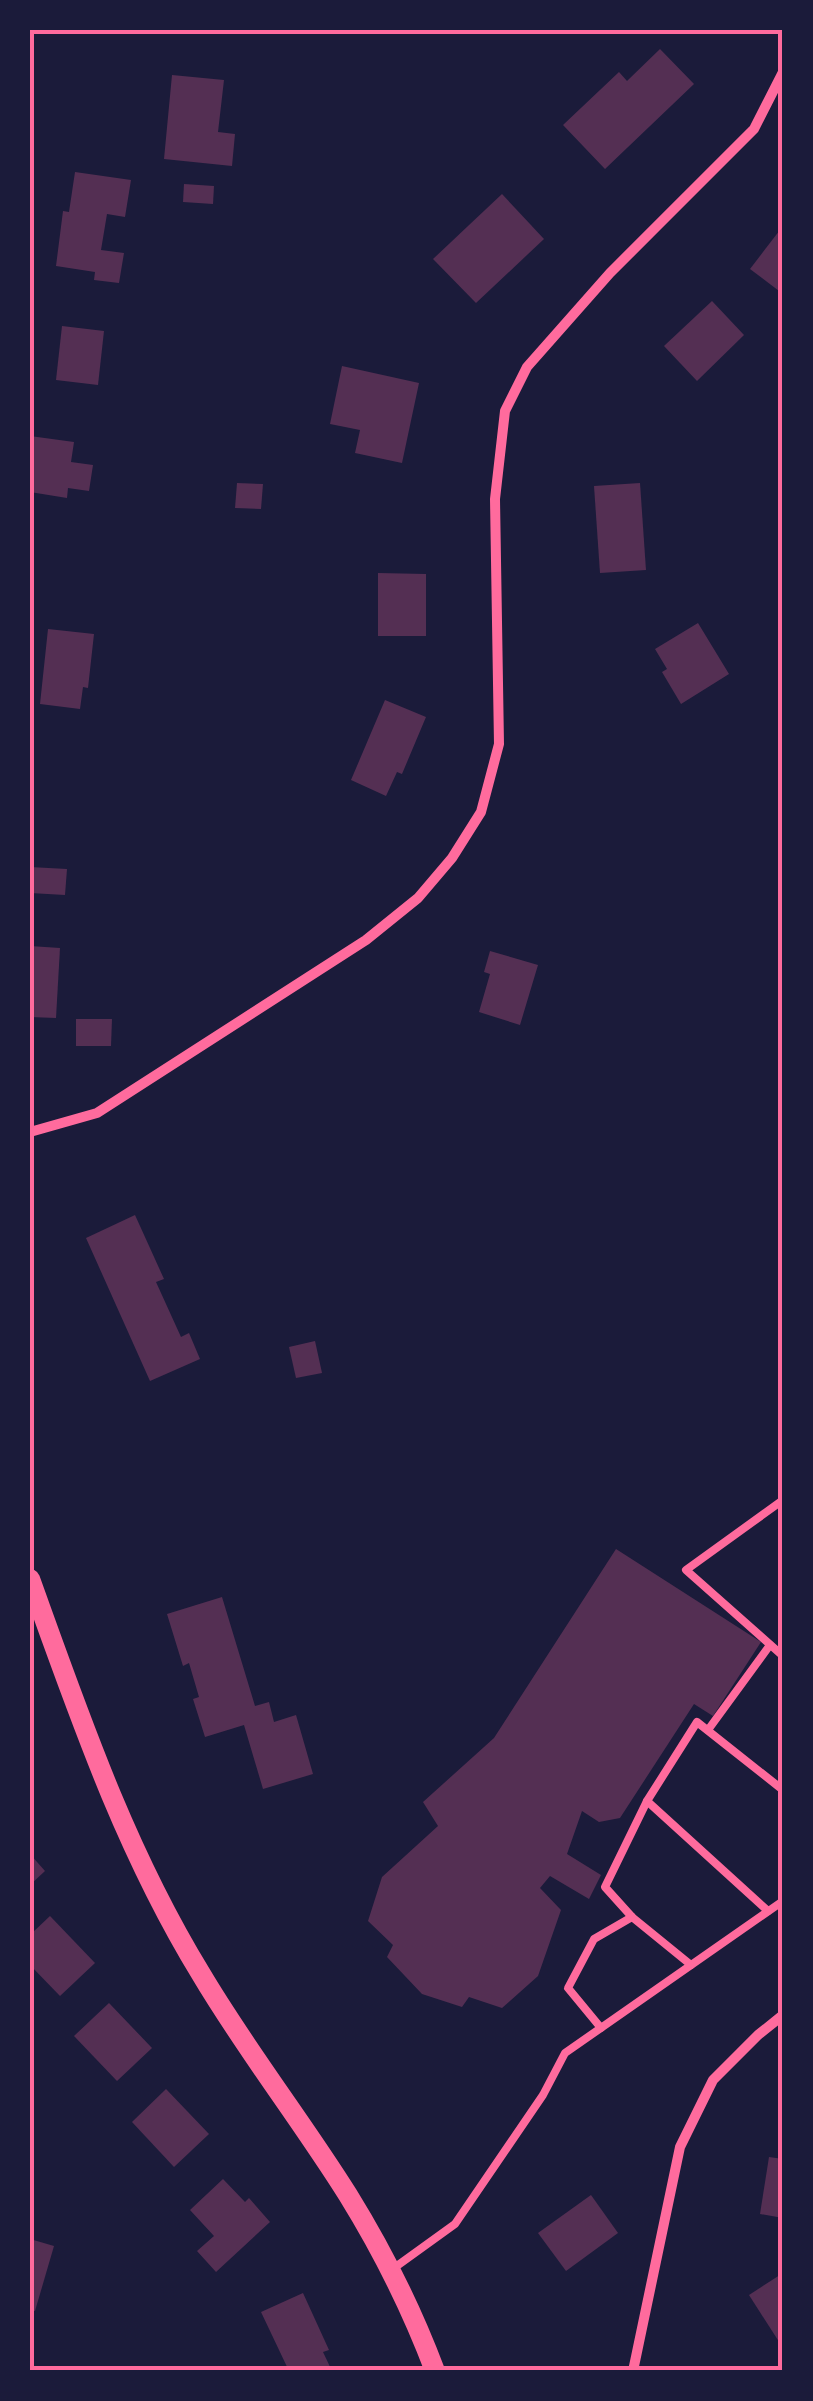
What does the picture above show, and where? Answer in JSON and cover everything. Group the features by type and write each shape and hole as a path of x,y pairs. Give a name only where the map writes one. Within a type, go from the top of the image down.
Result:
{"main road":[{"path":"30,1579 103,1778 166,1915 238,2033 349,2196 390,2271 434,2371"}],"street":[{"path":"30,1132 97,1113 350,950 418,898 452,858 482,812 499,744 496,500 505,411 527,368 610,273 754,129 783,72"},
{"path":"633,2371 680,2147 713,2080 758,2034 783,2015"}],"lane":[{"path":"783,1500 686,1570 783,1656"},
{"path":"708,1730 770,1644"},
{"path":"690,1965 632,1917 605,1886 648,1801 697,1722 783,1790"},
{"path":"648,1801 768,1912"},
{"path":"390,2271 455,2224 542,2095 565,2053 783,1900"},
{"path":"601,2028 568,1988 594,1938 632,1917"}],"building":[{"path":"660,49 694,84 605,169 563,125 619,72 627,81"},
{"path":"172,75 224,80 218,132 235,134 232,166 164,159"},
{"path":"75,172 131,180 125,217 107,214 101,250 124,253 119,283 94,280 95,272 56,266 63,211 69,212"},
{"path":"184,184 214,186 213,204 183,202"},
{"path":"502,194 544,239 476,303 433,259"},
{"path":"783,226 783,294 750,269"},
{"path":"712,301 744,335 697,381 664,346"},
{"path":"62,326 104,331 98,385 56,380"},
{"path":"342,366 419,383 402,463 355,453 360,430 330,424"},
{"path":"30,436 74,442 71,462 93,465 89,491 68,488 67,498 30,492"},
{"path":"237,483 263,484 261,509 235,508"},
{"path":"640,483 646,570 600,573 594,486"},
{"path":"378,573 426,574 426,636 378,636"},
{"path":"698,623 729,674 681,704 662,672 667,669 655,649"},
{"path":"48,629 94,634 88,688 83,687 80,709 40,704"},
{"path":"385,700 426,717 402,774 397,772 386,796 351,780"},
{"path":"30,867 67,869 65,895 30,893"},
{"path":"30,946 60,948 56,1018 30,1017"},
{"path":"490,951 538,965 520,1025 479,1012 490,974 484,972"},
{"path":"76,1019 112,1019 111,1046 76,1046"},
{"path":"135,1215 164,1279 156,1282 181,1337 189,1333 200,1359 150,1381 86,1238"},
{"path":"315,1341 322,1373 296,1378 289,1347"},
{"path":"616,1549 761,1642 713,1716 694,1704 620,1818 599,1822 582,1811 567,1854 601,1875 589,1899 550,1876 540,1888 561,1910 538,1976 502,2008 469,1997 462,2007 422,1994 387,1957 393,1945 368,1921 382,1877 438,1826 423,1802 494,1738"},
{"path":"222,1597 255,1706 269,1702 274,1722 296,1715 313,1774 263,1789 244,1725 205,1737 193,1699 199,1697 189,1663 183,1666 167,1614"},
{"path":"30,1854 45,1871 30,1885"},
{"path":"50,1916 95,1963 60,1996 30,1965 30,1935"},
{"path":"109,2003 152,2048 117,2081 74,2036"},
{"path":"166,2089 209,2134 174,2167 132,2122"},
{"path":"769,2157 783,2159 783,2218 760,2214"},
{"path":"223,2179 245,2202 249,2198 270,2222 216,2272 197,2251 214,2236 190,2210"},
{"path":"591,2195 618,2233 566,2271 538,2233"},
{"path":"30,2239 54,2246 35,2311 30,2310"},
{"path":"783,2273 783,2348 749,2295"},
{"path":"303,2293 329,2350 323,2352 332,2371 289,2371 261,2312"}]}
